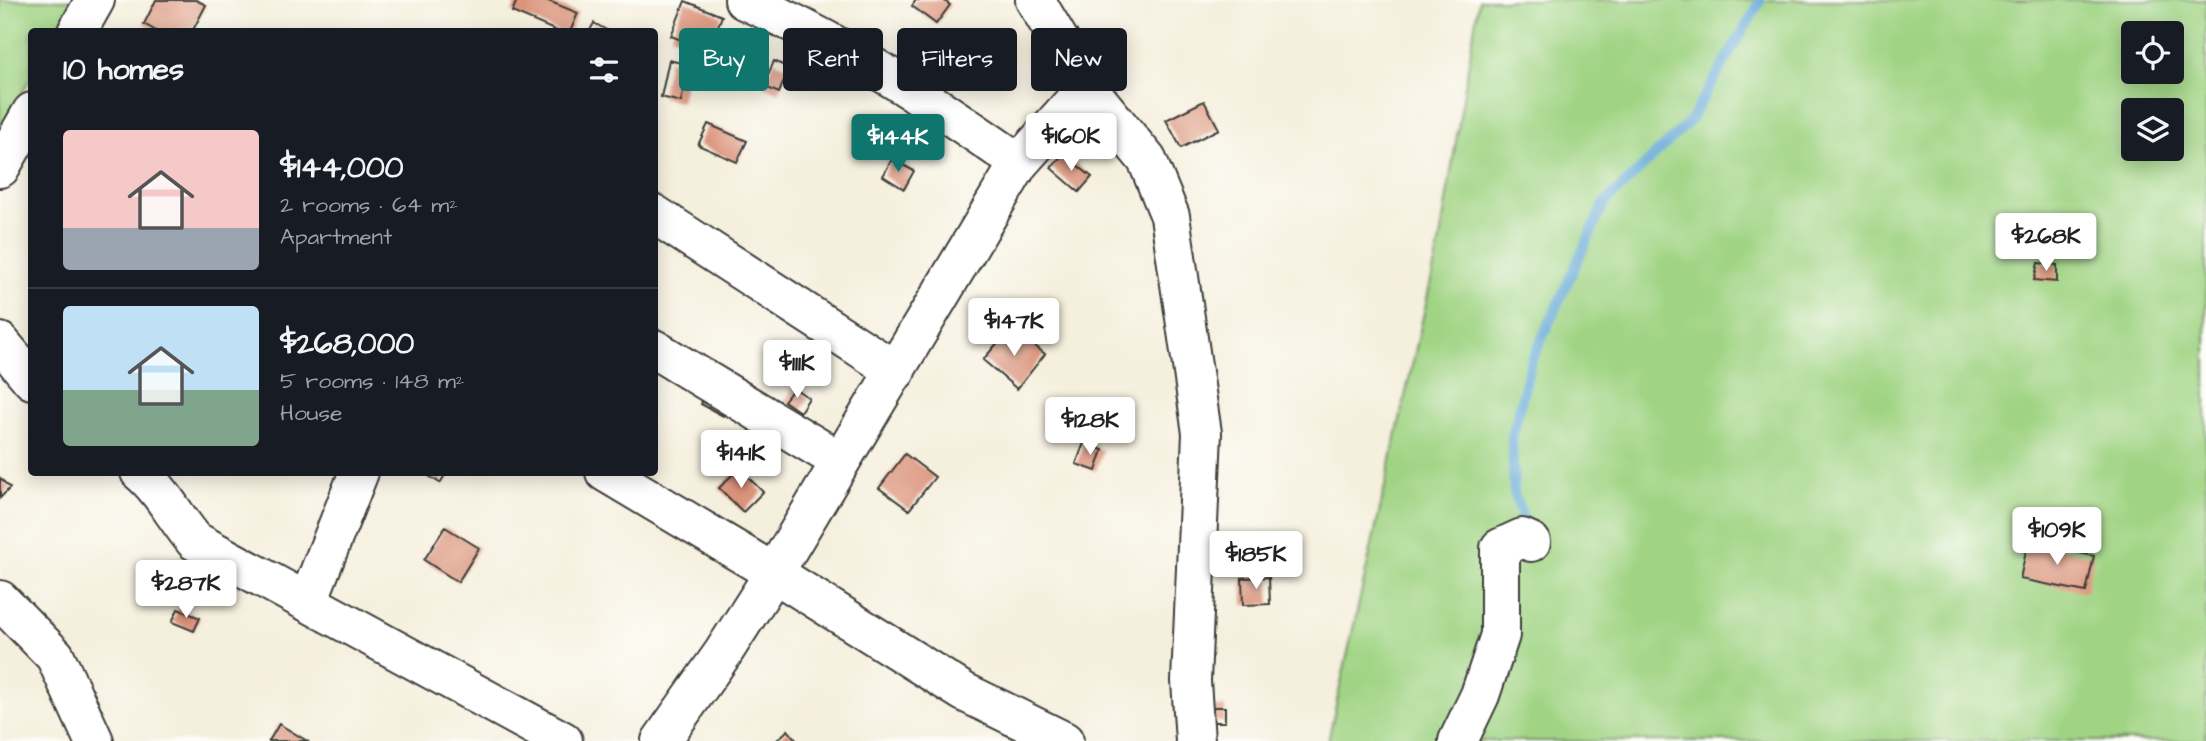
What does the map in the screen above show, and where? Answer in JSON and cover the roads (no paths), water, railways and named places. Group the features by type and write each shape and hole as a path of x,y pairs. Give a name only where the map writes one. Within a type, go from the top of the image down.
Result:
{"street":[{"path":"79,28 94,0"},
{"path":"744,0 832,41 903,83 1019,163"},
{"path":"1035,0 1052,28"},
{"path":"661,741 723,653 774,573 1019,163 1083,91"},
{"path":"1090,91 1147,160 1170,216 1182,284 1202,433 1191,681 1195,741"},
{"path":"0,168 28,119"},
{"path":"658,217 896,371"},
{"path":"658,351 840,461"},
{"path":"145,476 153,482 175,518 195,541 564,741"},
{"path":"307,601 357,476"},
{"path":"612,476 774,573 964,692 1064,741"},
{"path":"1458,741 1480,695 1500,635 1500,548 1522,538 1531,542"},
{"path":"0,600 55,656 94,741"}],"waterway":[{"path":"1527,530 1514,493 1512,438 1531,362 1604,204 1690,121 1761,0"}]}
